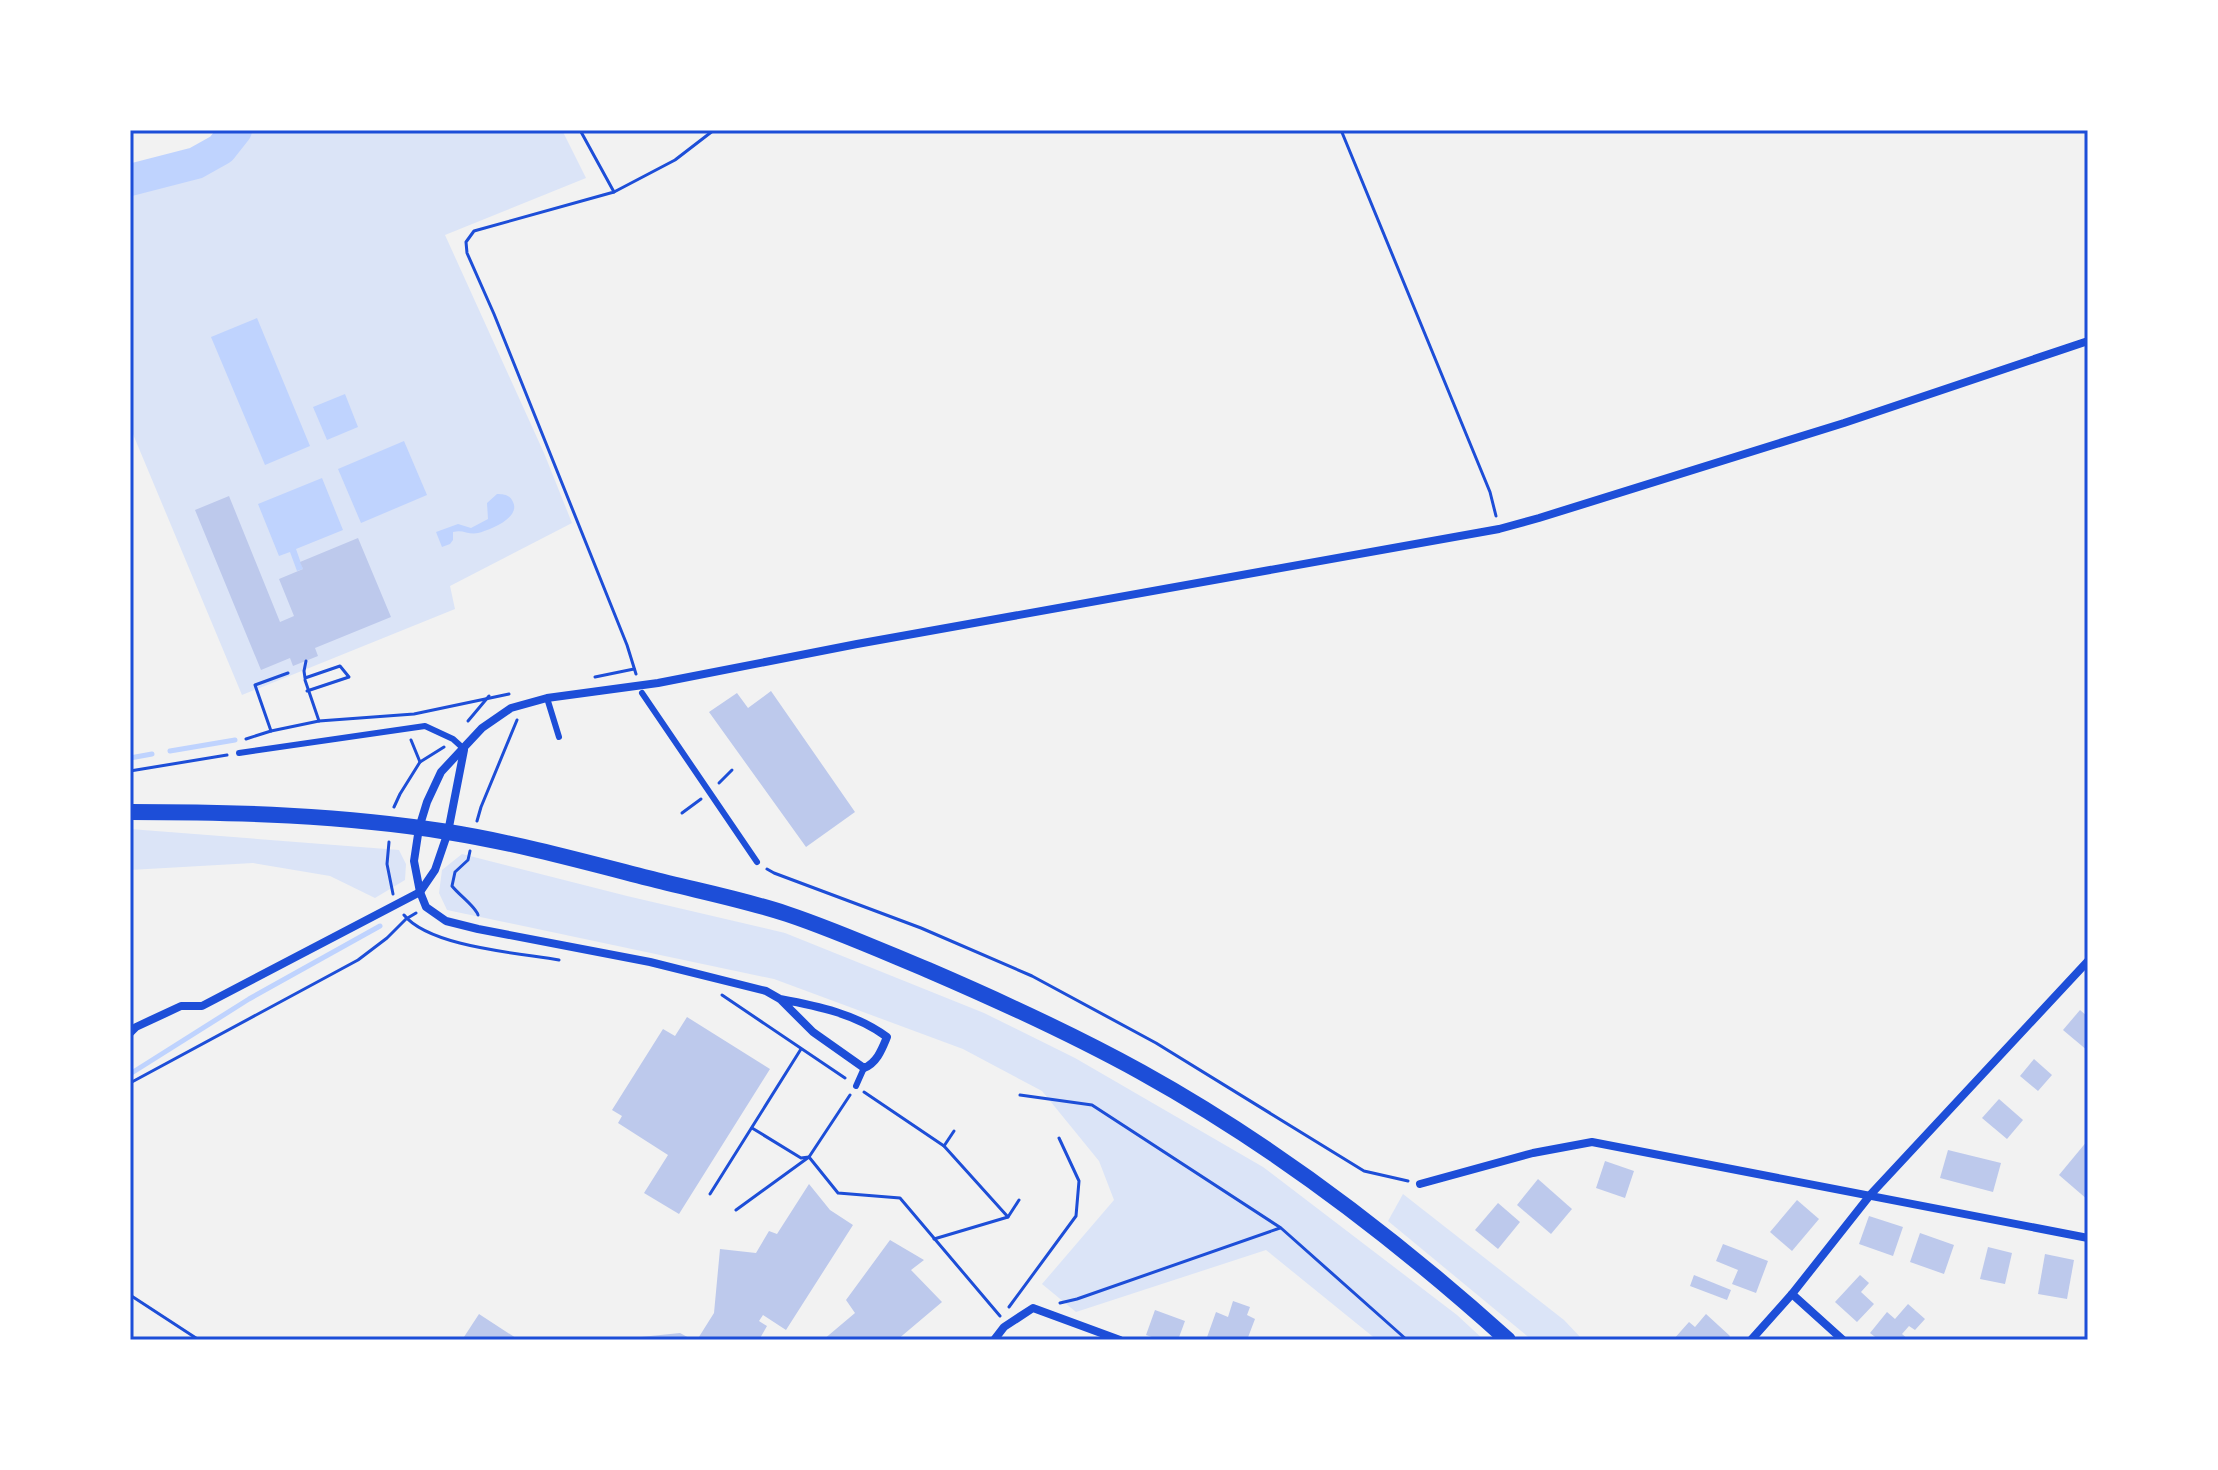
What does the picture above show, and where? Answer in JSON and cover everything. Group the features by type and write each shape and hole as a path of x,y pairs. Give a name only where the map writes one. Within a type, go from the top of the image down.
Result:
{"main road":[{"path":"130,812 220,812 321,818 448,832 548,852 787,914 1004,1003 1142,1073 1250,1138 1355,1213 1453,1291 1508,1340"}],"street":[{"path":"780,999 842,1013 871,1025 887,1037 881,1052 870,1066 864,1068 813,1032 780,999 766,991 650,962 446,921 426,907 414,861 419,828 441,772 482,728 511,708 547,698 658,683 857,644 1499,529 1844,423 2088,341"},
{"path":"130,1033 136,1027 181,1006 202,1006 420,892 435,870 448,832 464,749"},
{"path":"1751,1340 1792,1294 1871,1194 2088,961"},
{"path":"1420,1184 1533,1153 1592,1142 2088,1238"},
{"path":"1792,1294 1843,1340"},
{"path":"994,1340 1004,1327 1033,1308 1120,1340"}],"lane":[{"path":"642,693 757,862"},
{"path":"547,698 559,737"},
{"path":"239,753 425,726 453,739 464,749"},
{"path":"856,1086 864,1068"}],"path":[{"path":"580,130 614,192"},
{"path":"634,669 627,645 467,253 466,242 474,231 614,192 675,160 714,130"},
{"path":"1341,130 1490,492 1499,529"},
{"path":"306,661 307,691 319,721"},
{"path":"305,678 340,666 349,677 307,691"},
{"path":"271,731 255,685 288,673"},
{"path":"130,771 239,753 247,737 271,731 319,721 414,714 489,696"},
{"path":"478,929 476,910 452,886 455,872 468,860 481,807 519,718"},
{"path":"757,862 774,873 921,928 1032,976 1156,1043 1364,1171 1420,1184"},
{"path":"130,1083 358,960 406,919 426,907"},
{"path":"477,947 567,961"},
{"path":"712,991 725,996 944,1146 1008,1217"},
{"path":"710,1194 801,1049"},
{"path":"736,1210 809,1157 856,1086"},
{"path":"1020,1095 1092,1105 1281,1228 1407,1340"},
{"path":"752,1128 801,1158 809,1157"},
{"path":"944,1146 954,1131"},
{"path":"1009,1307 1076,1216 1079,1181 1059,1138"},
{"path":"809,1157 838,1193 900,1198 1001,1317"},
{"path":"934,1239 1008,1217 1019,1200"},
{"path":"1033,1308 1077,1299 1281,1228"},
{"path":"130,1295 199,1340"}],"shaded area":[{"path":"244,130 562,130 586,178 445,235 544,453 572,523 450,586 455,609 242,695 130,427 130,185 198,171 226,154"},
{"path":"130,829 399,850 406,864 405,880 375,898 330,876 253,863 130,870"},
{"path":"462,854 785,933 984,1013 1075,1058 1263,1167 1457,1315 1484,1340 1377,1340 1266,1250 1076,1312 1042,1284 1114,1200 1099,1161 1042,1091 963,1049 774,979 447,910 439,893 442,870"},
{"path":"1403,1194 1564,1320 1583,1340 1532,1340 1388,1221"}],"water":[{"path":"257,318 310,446 265,465 211,337"},
{"path":"345,394 358,427 327,440 313,407"},
{"path":"404,441 427,495 361,523 338,469"},
{"path":"322,478 343,530 296,549 303,569 297,571 290,552 279,556 258,504"},
{"path":"497,494 506,495 513,502 514,508 508,518 478,533 453,532 453,540 442,547 436,532 458,524 471,528 488,519 487,503"}],"building":[{"path":"229,496 280,622 294,616 279,579 303,569 300,562 358,538 391,617 315,648 318,656 293,666 290,658 261,670 195,510"},
{"path":"771,691 855,812 806,847 709,712 737,693 748,708"},
{"path":"2080,1010 2088,1017 2088,1051 2063,1030"},
{"path":"687,1017 770,1069 679,1214 644,1193 668,1155 618,1123 622,1116 612,1110 663,1029 675,1036"},
{"path":"2034,1059 2052,1075 2038,1091 2020,1076"},
{"path":"1999,1099 2023,1120 2007,1139 1982,1118"},
{"path":"2088,1140 2088,1200 2059,1175"},
{"path":"1948,1150 2001,1163 1993,1192 1940,1178"},
{"path":"1605,1161 1634,1171 1625,1198 1596,1188"},
{"path":"1538,1179 1572,1209 1551,1234 1517,1205"},
{"path":"809,1184 830,1210 853,1225 786,1330 763,1315 759,1321 767,1326 759,1340 697,1340 714,1313 720,1249 756,1253 769,1231 777,1234"},
{"path":"1797,1200 1819,1219 1792,1251 1770,1232"},
{"path":"1498,1203 1520,1222 1498,1249 1475,1230"},
{"path":"1869,1216 1903,1227 1893,1256 1859,1244"},
{"path":"1920,1233 1954,1245 1944,1274 1910,1262"},
{"path":"890,1240 924,1260 911,1270 942,1302 897,1340 887,1340 885,1337 882,1340 823,1340 855,1313 846,1300"},
{"path":"1723,1244 1768,1261 1756,1293 1732,1284 1738,1270 1716,1261"},
{"path":"1988,1247 2012,1253 2005,1284 1980,1279"},
{"path":"2045,1254 2074,1260 2067,1299 2038,1294"},
{"path":"1694,1275 1731,1290 1727,1300 1690,1286"},
{"path":"1860,1275 1869,1283 1861,1292 1874,1304 1857,1322 1835,1302"},
{"path":"1233,1301 1250,1307 1247,1315 1255,1319 1247,1340 1206,1340 1216,1312 1228,1317"},
{"path":"1908,1304 1925,1319 1915,1330 1909,1326 1902,1334 1909,1340 1879,1340 1870,1333 1887,1312 1895,1319"},
{"path":"1155,1310 1185,1321 1178,1340 1160,1340 1146,1335"},
{"path":"479,1314 519,1340 462,1340"},
{"path":"1706,1314 1730,1336 1727,1340 1673,1340 1689,1322 1695,1327"},
{"path":"680,1333 693,1340 631,1340 631,1338"}],"waterway":[{"path":"130,180 196,163 221,149 236,130"},
{"path":"170,751 235,740"},
{"path":"130,758 152,754"},
{"path":"130,1074 249,999 380,926"}]}
